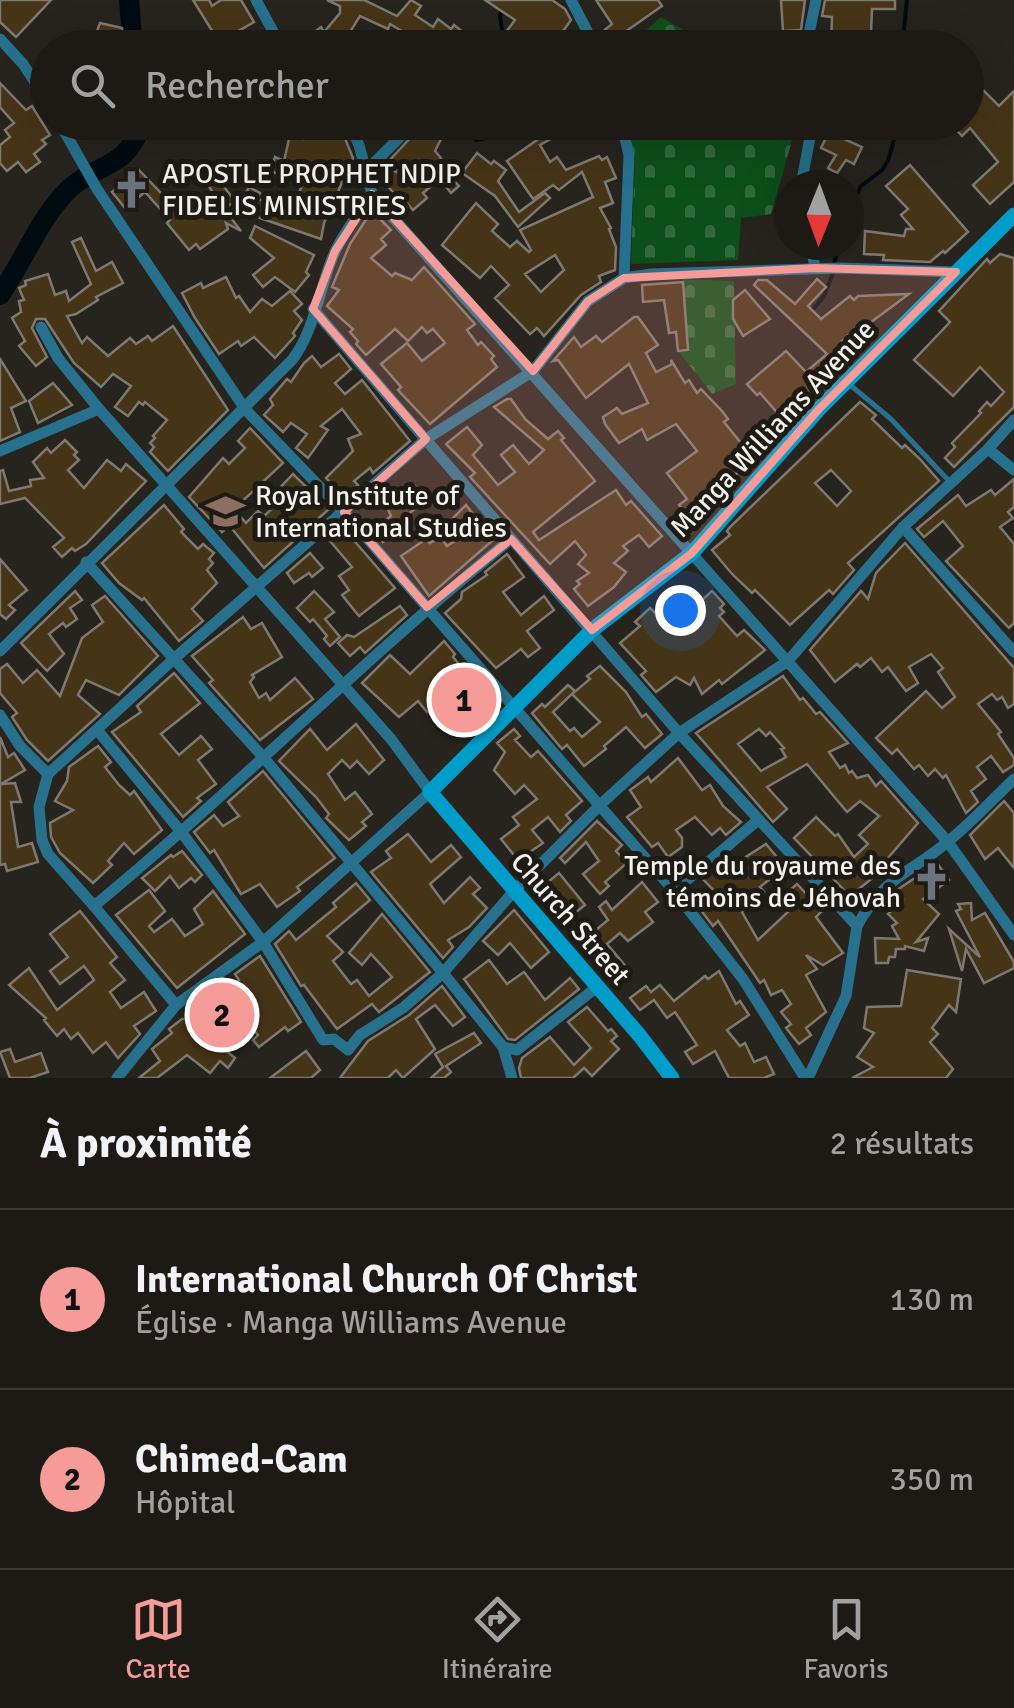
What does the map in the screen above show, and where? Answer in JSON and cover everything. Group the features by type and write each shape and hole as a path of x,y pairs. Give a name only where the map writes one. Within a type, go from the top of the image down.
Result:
{"main road":[{"name":"Manga Williams Avenue","path":"430,792 592,630 692,553 846,382 1014,214"},
{"name":"Church Street","path":"430,792 672,1078"}],"street":[{"path":"256,0 272,30"},
{"path":"571,0 587,30"},
{"path":"810,30 816,0"},
{"path":"0,40 30,75"},
{"path":"69,140 98,190 245,408 344,512 674,891 743,978 806,1078"},
{"path":"355,140 372,194 948,842 1014,935"},
{"path":"367,170 397,140"},
{"path":"624,278 629,167 625,140"},
{"path":"804,170 810,140"},
{"path":"0,651 305,344 335,251 372,194"},
{"path":"821,260 827,268"},
{"path":"176,1005 48,854 42,840 39,806 48,774 426,439 532,371 588,301 624,278 700,271 827,268 956,272"},
{"path":"314,309 679,734 857,926"},
{"path":"41,327 58,358 99,409 412,764 430,792 263,942 176,1005 117,1078"},
{"path":"0,451 99,409"},
{"path":"98,731 182,833 263,942 323,1040 334,1039 348,1050 360,1035 403,1008 443,973 513,892 601,804 679,734 788,661 903,527 1014,420"},
{"path":"988,449 1014,470"},
{"path":"903,527 1014,652"},
{"path":"94,906 182,833 427,607 511,539"},
{"path":"86,562 264,758 443,973 503,1047 512,1078"},
{"path":"0,715 20,746 48,774"},
{"path":"806,1078 846,996 857,926 868,907 891,880 948,842 1014,778"},
{"path":"674,891 757,820"},
{"path":"503,1047 517,1050 598,987"}],"lane":[{"path":"846,382 890,419 951,483"}],"highlighted area":[{"path":"372,194 533,371 588,301 624,278 815,268 956,272 819,409 692,553 592,630 511,539 427,607 344,512 426,439 313,309 335,251"}],"green space":[{"path":"661,17 684,30 646,30"},
{"path":"631,140 792,140 784,170 774,170 771,214 741,218 738,260 631,264 635,156"},
{"path":"683,279 734,281 736,384 712,394 678,351 688,349"}],"building":[{"path":"0,0 51,0 16,37 0,22"},
{"path":"193,0 209,0 212,6 221,0 241,0 254,22 240,30 212,30"},
{"path":"327,0 364,0 397,16 411,0 421,6 415,15 433,27 438,19 451,29 454,25 460,30 400,30 390,24 388,29 360,16 351,30 326,30 340,13 340,6"},
{"path":"485,0 552,0 565,9 571,20 564,30 508,30 515,20"},
{"path":"596,0 658,0 662,6 628,30 605,30 612,24"},
{"path":"781,0 805,0 801,30 783,30"},
{"path":"825,0 895,0 895,9 872,9 871,30 832,30 832,17 822,16"},
{"path":"100,23 122,28 122,30 97,30"},
{"path":"0,83 26,110 30,107 30,140 46,144 34,154 40,162 26,172 18,162 7,171 0,163 0,145 10,137 5,130 14,123 0,107"},
{"path":"984,91 999,106 1014,91 1014,182 990,204 973,185 998,162 980,140 984,140"},
{"path":"289,140 346,140 353,158 324,223 321,239 260,218 269,204 259,212 241,203 249,187 260,193 257,199 293,208 307,173 288,164 283,176 270,171 275,157 284,161"},
{"path":"408,140 440,140 435,151 441,158 437,164 459,186 451,193 440,179 423,193 427,198 413,210 404,200 401,202 377,173 384,166 402,175 389,161"},
{"path":"537,140 549,140 540,145 550,162 557,157 566,170 599,156 602,160 607,157 616,178 605,182 613,203 600,208 616,247 615,270 599,276 601,282 581,295 544,336 537,328 530,334 495,298 509,285 491,266 480,278 442,245 476,203 498,224 492,231 510,247 517,241 529,252 520,230 593,197 582,172 559,190 553,185 533,199 507,161","holes":["555,255 564,270 541,292 525,274"]},
{"path":"825,140 847,140 862,147 854,164 846,160 839,170 832,170 828,168 836,155 821,148"},
{"path":"477,153 506,170 498,181 519,212 545,193 550,198 518,227 495,196 462,173"},
{"path":"910,165 968,232 930,262 883,260 884,255 864,254 865,231 904,236 906,229 913,229 901,215 908,209 886,186"},
{"path":"139,170 178,211 212,191 205,181 214,174 235,201 224,209 241,231 226,223 228,229 200,249 196,244 189,250 145,192 125,208 112,192"},
{"path":"375,214 391,230 381,239 386,245 371,258 392,276 395,273 412,280 424,267 475,324 467,330 478,345 481,342 494,356 491,359 497,367 430,424 398,390 401,387 381,364 407,343 422,361 445,343 433,329 427,333 422,327 408,341 395,329 366,355 350,332 353,329 327,306 339,290 332,287 350,244 369,215"},
{"path":"255,226 314,255 306,272 309,275 295,292 275,277 263,287 253,275 274,258 250,238"},
{"path":"81,238 96,271 112,262 123,283 67,316 82,343 87,337 108,356 130,338 136,344 148,336 152,341 173,326 228,410 168,471 150,452 154,447 150,443 153,436 167,420 145,402 139,402 128,416 115,407 131,386 113,374 101,387 74,363 45,319 36,319 32,328 47,357 36,366 19,346 25,341 12,318 21,312 19,301 24,300 19,288 26,285 25,281 48,274 55,295 66,291 69,301 91,284 72,242"},
{"path":"1000,254 1014,258 1014,407 954,467 945,458 955,447 952,443 987,402 991,406 1004,392 980,367 953,396 914,360 950,322 939,311 987,259 990,263"},
{"path":"226,277 236,298 239,296 250,312 262,299 272,306 290,291 302,304 294,311 302,320 293,333 295,336 275,358 254,337 241,346 238,341 219,354 195,318 182,293"},
{"path":"817,279 826,287 808,306 821,319 850,296 854,300 858,296 909,294 863,328 860,324 842,341 849,349 813,381 819,386 781,417 747,384 786,351 806,372 827,354 754,285 758,280 767,280 795,304"},
{"path":"683,282 688,350 678,351 676,332 669,333 664,300 643,302 642,285"},
{"path":"745,290 770,319 743,336 733,319 733,300"},
{"path":"638,317 658,345 646,353 656,372 672,364 671,360 685,383 689,380 697,393 701,389 722,411 728,419 724,422 754,459 687,515 679,505 687,499 667,473 697,451 676,424 647,440 642,429 619,443 605,424 603,417 617,408 622,414 648,403 629,364 586,398 558,360 553,361 574,337 581,347 596,336 602,342"},
{"path":"339,354 351,369 335,383 345,394 362,380 410,441 373,473 370,468 354,481 358,485 344,497 326,478 353,451 348,439 361,434 342,409 321,426 328,430 308,458 296,448 307,434 291,423 283,432 264,415 273,405 270,399 287,379 291,382 312,356 321,367"},
{"path":"0,359 26,401 11,408 20,432 0,441"},
{"path":"53,383 72,405 38,423 29,401"},
{"path":"507,399 548,439 558,431 595,481 533,532 539,540 616,490 626,505 631,501 662,536 649,547 639,535 623,546 628,551 614,563 626,572 614,587 588,606 574,589 580,584 577,581 589,573 578,564 586,555 575,541 550,564 470,477 475,473 446,444 467,427 482,445 473,455 498,485 515,472 501,455 513,445 529,464 544,450 494,407"},
{"path":"860,402 876,415 872,419 902,448 905,445 939,481 848,563 854,570 833,594 829,590 790,625 755,590 752,593 732,574 712,550 730,535 730,527","holes":["831,470 851,491 837,506 815,483"]},
{"path":"250,428 283,463 234,509 246,523 258,511 264,516 280,501 273,495 293,474 329,509 264,568 229,526 222,532 189,497 223,458 229,464 245,448 238,441"},
{"path":"65,440 79,460 68,470 84,488 107,460 121,471 126,464 146,481 86,544 75,551 72,548 62,557 53,547 64,538 25,498 0,504 0,471 3,470 9,491 31,486 30,480 44,478 33,462 47,448 51,453"},
{"path":"1014,479 1014,507 1008,512 1013,518 1000,527 1014,544 1014,623 1009,628 946,561 963,546 943,521 924,537 917,529 958,495 966,506 991,490 995,495"},
{"path":"415,486 426,500 406,516 410,523 383,542 373,529 391,516 386,505"},
{"path":"164,505 184,529 181,532 198,549 203,544 214,553 207,570 217,583 192,609 203,621 179,641 144,598 119,583 102,563"},
{"path":"466,505 493,540 429,596 401,556 426,539 430,543 440,536 447,546 467,533 453,518"},
{"path":"344,529 395,588 359,616 342,595 349,590 339,576 352,567 330,541"},
{"path":"905,543 1014,668 1014,704 1008,708 1002,697 997,700 992,694 978,704 1001,732 998,734 1014,758 1014,765 1003,772 991,756 977,767 986,779 971,791 978,802 966,813 946,775 943,778 935,769 928,776 919,765 914,769 897,749 892,754 876,738 926,691 942,708 955,697 938,672 943,668 931,654 909,667 918,683 906,691 888,667 882,672 871,658 835,682 810,650 861,591 868,599 876,573"},
{"path":"310,553 323,568 294,583 287,573"},
{"path":"507,554 524,577 503,592 521,615 544,596 554,610 527,631 540,648 528,657 521,649 496,668 445,613 461,599 462,592 487,575 485,572"},
{"path":"0,559 27,590 9,605 15,610 6,619 0,614"},
{"path":"75,591 82,600 70,608 77,619 66,627 63,623 49,634 64,654 47,671 21,643"},
{"path":"314,591 334,612 325,619 340,637 330,646 313,619 310,622 297,608"},
{"path":"712,591 724,604 720,608 724,612 719,616 737,636 744,630 765,650 722,684 719,680 702,694 694,678 690,685 676,677 656,692 641,675 646,671 620,643 640,626 635,622 650,608 671,628"},
{"path":"105,596 158,656 119,695 86,680 78,695 100,714 48,761 12,717 17,713 0,693 0,669 7,664 23,683 37,670 60,696 82,638 103,622 92,605"},
{"path":"400,606 407,615 365,653 360,647 350,656 338,643 347,635 354,637"},
{"path":"243,617 251,629 262,623 282,657 252,675 250,682 259,698 266,693 270,700 295,678 313,699 260,740 209,683 213,680 192,656"},
{"path":"444,641 491,702 472,723 461,711 447,722 436,709 427,712 418,701 399,717 362,683 390,655 410,674"},
{"path":"600,666 626,692 642,717 646,714 662,734 645,748 626,727 584,766 567,745 562,749 532,713 542,704 545,707 568,685 575,691 553,712 570,731 574,728 582,737 600,722 572,694 590,679 587,676"},
{"path":"174,673 200,703 161,734 179,755 201,736 212,749 198,760 216,784 197,798 201,801 183,817 112,732 141,712 137,706"},
{"path":"783,676 800,700 803,698 816,714 820,712 848,743 829,752 840,768 845,765 857,778 868,775 876,786 881,781 918,823 888,858 894,866 887,874 881,879 875,876 850,896 794,838 816,817 835,836 838,834 854,857 868,844 859,835 879,816 860,801 847,812 807,764 767,787 787,809 773,822 696,733","holes":["759,729 766,736 770,732 784,748 781,749 786,757 761,771 738,744"]},
{"path":"356,724 384,760 369,774 357,761 350,768 342,760 328,774 345,800 355,792 372,814 362,822 366,826 349,840 326,818 329,814 316,797 279,761 310,729 327,750"},
{"path":"514,729 520,736 515,740 531,757 538,751 582,801 566,815 571,821 560,832 548,817 532,830 543,843 518,860 501,839 519,825 513,817 537,799 524,785 515,794 494,770 505,752 497,743"},
{"path":"0,737 8,757 14,753 25,770 1,784 15,783 21,802 11,802 18,847 32,843 38,862 7,871 5,864 0,865"},
{"path":"98,746 111,762 105,767 130,795 134,791 162,830 134,854 124,843 108,861 112,865 93,883 60,853 51,837 50,823 73,810 55,801 67,781 69,767"},
{"path":"678,758 702,790 710,785 723,806 741,822 726,835 720,828 712,835 695,817 676,830 682,847 668,857 658,843 652,847 627,817 641,807 630,790 648,777 651,782"},
{"path":"263,771 335,858 277,907 260,884 241,894 214,850 210,853 194,832 214,815 223,826 239,816 228,802"},
{"path":"1004,801 1014,813 1014,868 998,848 985,859 970,835"},
{"path":"597,821 622,845 616,851 627,863 605,882 609,886 600,894 583,874 599,861 586,842 565,863 560,858"},
{"path":"408,834 431,862 451,845 461,857 430,884 444,903 470,877 480,888 473,894 487,908 469,927 448,940 453,947 443,958 371,872 391,858 386,851"},
{"path":"766,844 785,867 760,887 764,892 742,912 758,940 790,910 780,899 797,884 822,911 816,917 843,953 823,965 806,955 817,969 806,975 826,1012 806,1028 811,1035 799,1044 786,1028 791,1024 781,1012 791,1004 782,990 771,995 764,980 760,983 718,921 713,926 700,909 717,894 703,879 717,867 722,872"},
{"path":"182,851 202,875 195,882 191,878 179,888 170,876 155,891 142,878 171,855"},
{"path":"937,863 949,880 923,899 939,914 916,942 928,938 924,951 905,946 896,949 895,957 889,957 888,963 876,963 875,938 899,939 892,926 897,923 888,914 903,899 897,890"},
{"path":"559,873 585,905 562,923 536,892"},
{"path":"642,882 658,902 645,912 653,922 628,941 620,933 607,944 628,969 610,981 579,944 608,920 599,907 606,901 612,910"},
{"path":"356,883 370,900 327,936 343,952 333,961 351,984 357,980 369,996 392,977 371,954 362,965 349,953 382,914 430,972 379,1012 372,1004 337,1029 301,986 275,944 289,931 296,940 336,907 333,903"},
{"path":"149,890 165,911 149,926 154,932 172,919 185,936 203,924 194,909 213,891 245,934 177,988 116,915"},
{"path":"971,903 972,920 985,913 1014,962 1014,968 984,983 966,949 962,971 949,929 980,957 956,911 961,909 958,904"},
{"path":"514,910 549,952 531,968 510,943 498,955 483,941"},
{"path":"80,911 117,957 110,963 125,980 110,992 121,1008 144,992 156,1011 134,1026 140,1034 118,1058 106,1042 93,1053 78,1033 71,1039 64,1029 57,1036 46,1018 9,985 29,968 57,1010 94,980 84,966 60,984 50,971 68,957 50,934"},
{"path":"260,956 301,1022 288,1031 285,1027 259,1047 253,1040 258,1035 244,1018 226,1037 201,1012 239,980 235,974"},
{"path":"489,960 507,984 524,972 545,1000 570,978 579,989 515,1040 508,1039 464,979"},
{"path":"907,970 961,979 956,1012 949,1005 932,1028 938,1034 930,1042 953,1069 946,1078 852,1078 873,1067 857,1057 874,1033 864,1028 867,1007 901,1006"},
{"path":"719,971 736,1004 740,1001 749,1015 727,1030 740,1046 745,1043 754,1062 766,1057 774,1074 764,1078 729,1078 715,1051 693,1064 685,1052 697,1045 675,1012 667,1018 654,1000 640,1010 630,998 646,986 651,992 660,985 674,1001 705,976 708,979"},
{"path":"442,986 465,1017 453,1026 435,1005 416,1019 435,1049 403,1078 396,1070 388,1078 340,1078 368,1041 409,1015"},
{"path":"587,1007 617,1036 611,1041 619,1049 592,1076 584,1068 573,1078 521,1078 522,1058 550,1037 574,1065 591,1048 568,1022"},
{"path":"182,1019 208,1046 213,1040 235,1058 228,1068 220,1061 210,1073 187,1055 157,1078 139,1078 160,1061 152,1049"},
{"path":"474,1033 481,1043 446,1066 451,1072 444,1078 431,1078 443,1067 435,1054"},
{"path":"10,1049 15,1062 41,1053 48,1072 30,1078 10,1078 0,1052"},
{"path":"306,1051 320,1070 311,1078 270,1078"}],"waterway":[{"path":"129,0 132,30"},
{"path":"502,30 504,0"},
{"path":"904,30 907,0"},
{"path":"0,295 59,200 80,180 120,157 135,140"},
{"path":"864,184 882,170 894,140"},
{"path":"834,264 835,260"},
{"path":"811,312 824,296 833,273"}],"place":[{"name":"APOSTLE PROPHET NDIP FIDELIS MINISTRIES","path":"132,189"},
{"name":"Royal Institute of International Studies","path":"225,511"},
{"name":"International Church Of Christ","path":"464,700"},
{"name":"Temple du royaume des témoins de Jéhovah","path":"931,881"},
{"name":"Chimed-Cam","path":"222,1015"}]}
